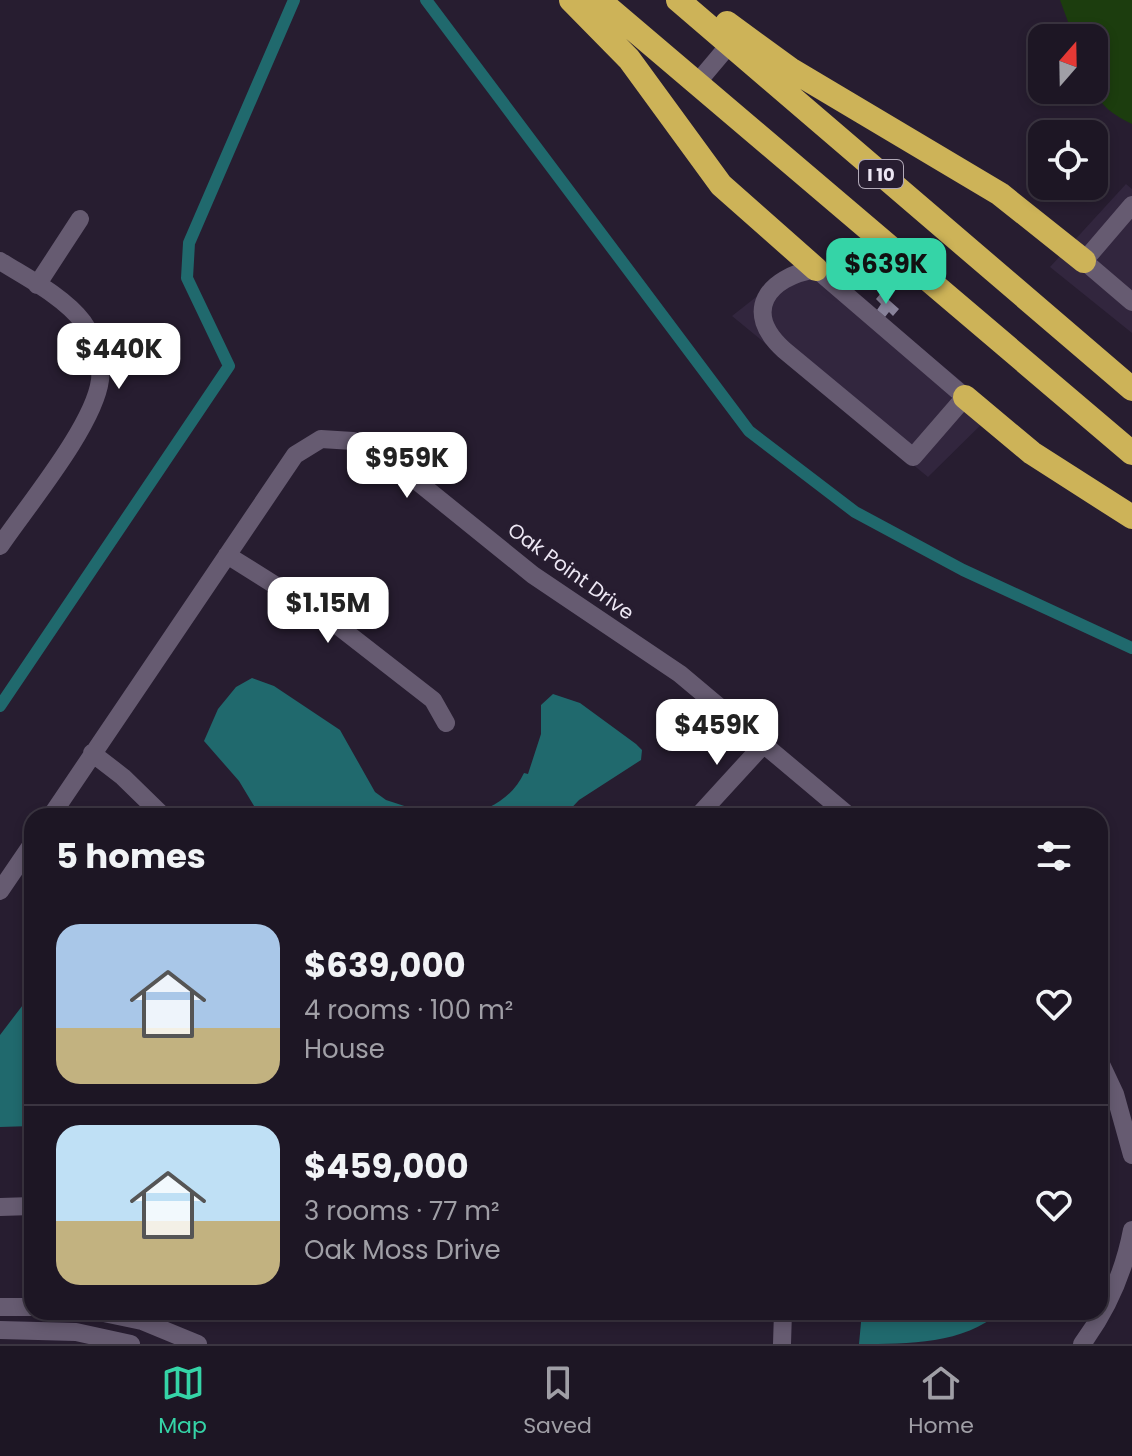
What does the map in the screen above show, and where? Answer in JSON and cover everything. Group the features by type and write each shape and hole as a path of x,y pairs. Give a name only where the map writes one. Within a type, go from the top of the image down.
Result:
{"highway":[{"path":"571,0 629,59 721,185 816,269"},
{"name":"I 10","path":"599,0 1132,453"},
{"name":"I 10","path":"678,0 1132,389"},
{"path":"698,0 790,69 1000,194 1084,261"},
{"path":"965,397 1032,453 1132,517"}],"street":[{"path":"697,83 729,45"},
{"path":"1132,205 1084,261 1132,302"},
{"path":"37,285 80,219"},
{"path":"0,261 37,285 84,324 98,356 101,376 84,421 0,546"},
{"path":"816,269 965,397 913,457 784,350 763,318 766,298 778,281 790,274 816,269"},
{"name":"Oak Point Drive","path":"56,808 295,455 321,439 353,441 387,457 533,575 680,674 839,808"},
{"path":"227,555 329,619 433,700 446,723"},
{"path":"705,808 763,745"},
{"path":"92,753 155,808"},
{"path":"0,891 24,856"},
{"path":"1108,1079 1132,1155"},
{"path":"0,1207 24,1206"},
{"path":"1108,1303 1129,1264 1132,1230"},
{"path":"0,1307 24,1307"},
{"path":"108,1342 110,1320"},
{"path":"134,1320 174,1332 198,1344"},
{"path":"782,1344 783,1320"},
{"path":"1082,1344 1099,1320"},
{"path":"0,1330 35,1329 131,1344"}],"shaded area":[{"path":"1060,0 1132,0 1132,124 1103,104 1108,104 1108,24 1069,24"},
{"path":"1126,184 1132,189 1132,333 1050,267"},
{"path":"809,255 996,410 928,477 732,316"},
{"path":"252,678 274,686 340,730 375,792 386,800 410,808 255,808 239,781 204,741 218,709 236,687"},
{"path":"553,694 580,703 636,744 642,750 641,760 572,808 488,808 507,796 524,773 528,774 541,734 541,705"},
{"path":"24,1004 24,1126 0,1127 0,1035"},
{"path":"861,1320 990,1320 970,1330 935,1340 859,1344"}],"building":[{"path":"881,293 899,309 893,316 889,312 885,317 877,310 881,304 876,299"}],"waterway":[{"path":"0,706 229,366 187,278 189,243 294,0"},
{"path":"426,0 749,431 855,512 963,570 1132,648"}]}
